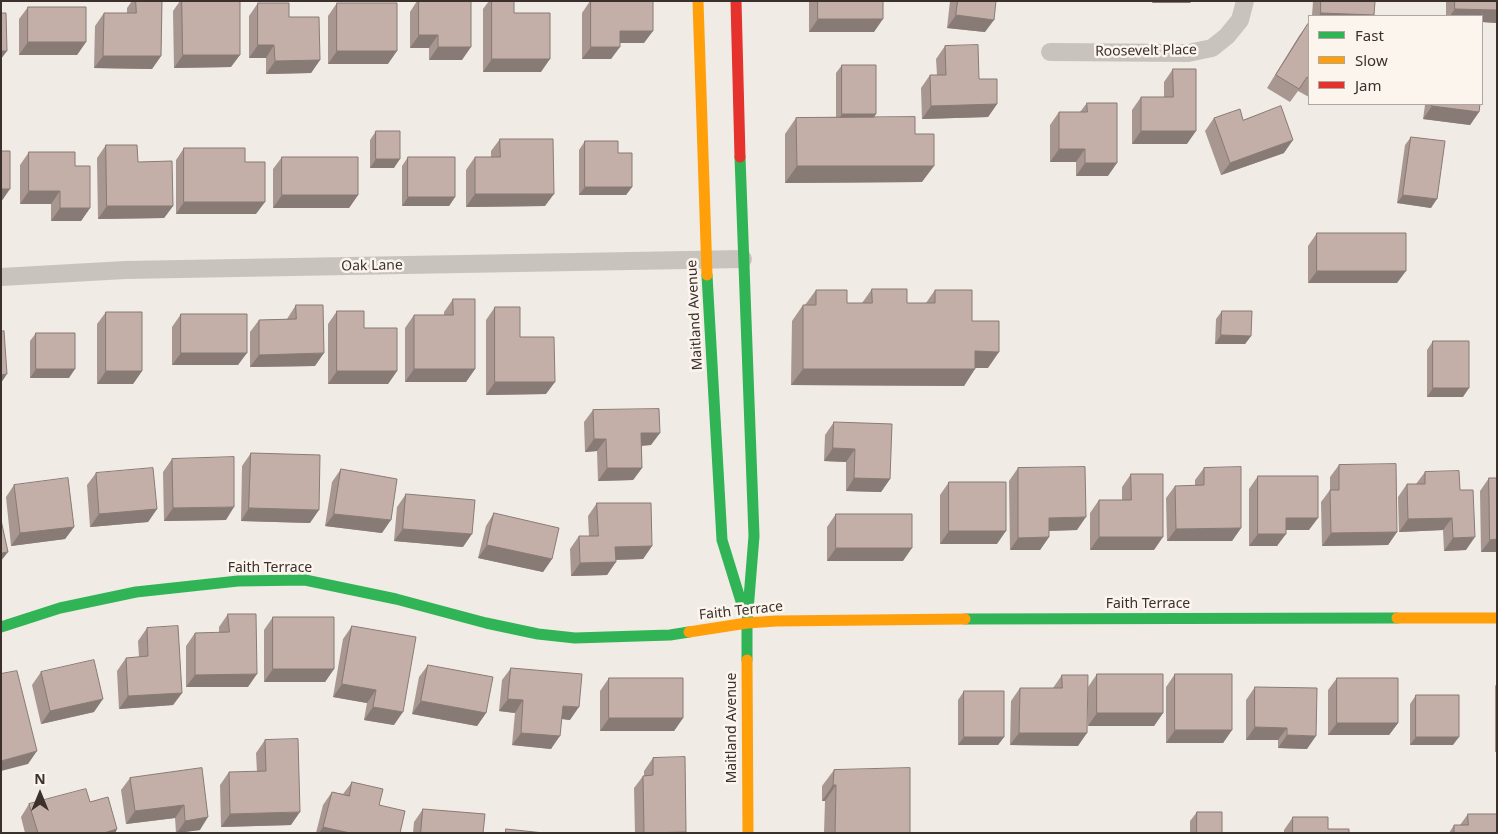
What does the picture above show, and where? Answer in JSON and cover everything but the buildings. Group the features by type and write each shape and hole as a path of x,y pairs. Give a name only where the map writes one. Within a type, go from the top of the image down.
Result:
{"street":[{"name":"Maitland Avenue","path":"698,1 706,260 722,540 747,623"},
{"name":"Maitland Avenue","path":"736,1 743,259 754,536 747,623 748,833"},
{"name":"Roosevelt Place","path":"1050,52 1188,52 1212,48 1227,36 1240,20 1245,1"},
{"name":"Oak Lane","path":"1,277 125,270 743,259"},
{"name":"Faith Terrace","path":"1,627 60,608 136,592 238,581 295,580 305,580 396,599 486,623 529,632 575,638 670,635 747,623 927,619 1497,618"}],"traffic: fast":[{"path":"740,157 754,536 747,623 747,660"},
{"path":"707,275 722,540 743,608"},
{"path":"1,627 60,608 136,592 238,581 305,580 396,599 486,623 538,634 575,638 670,635 689,632"},
{"path":"965,619 1397,618"}],"traffic: slow":[{"path":"698,1 707,275"},
{"path":"1397,618 1497,618"},
{"path":"689,632 747,623 776,621 965,619"},
{"path":"747,660 748,833"}],"traffic: jam":[{"path":"736,1 740,157"}]}
